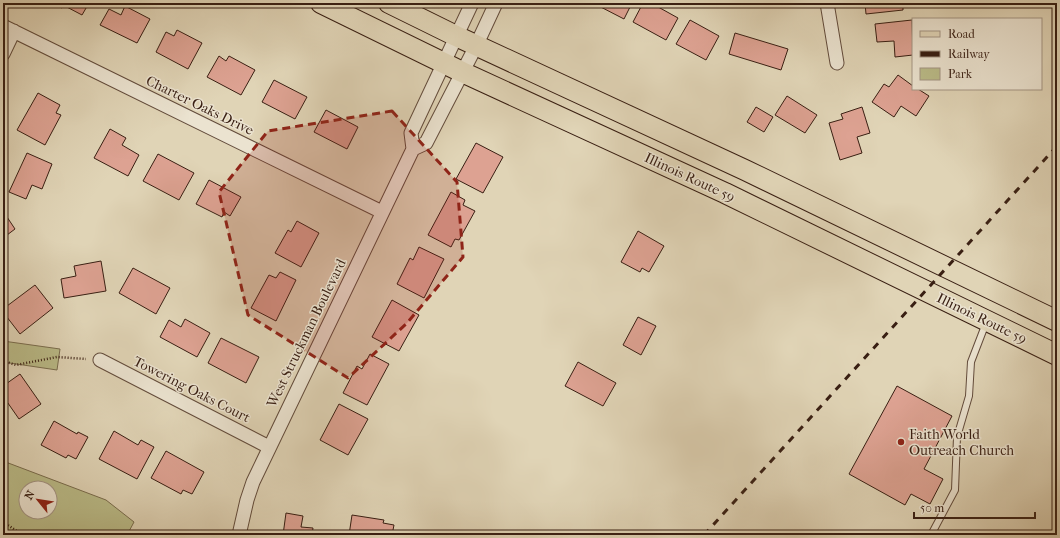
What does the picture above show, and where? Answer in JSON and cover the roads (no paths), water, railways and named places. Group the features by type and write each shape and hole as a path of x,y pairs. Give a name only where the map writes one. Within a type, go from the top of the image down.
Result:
{"main road":[{"name":"Illinois Route 59","path":"321,3 462,72 725,193 1057,355"},
{"name":"Illinois Route 59","path":"389,3 476,46 745,170 1057,321"}],"street":[{"name":"West Struckman Boulevard","path":"239,535 247,500 253,482 413,149 411,133 472,3"},
{"name":"West Struckman Boulevard","path":"413,149 426,143 476,46 496,3"},
{"path":"828,3 837,63"},
{"path":"3,54 9,28"},
{"name":"Charter Oaks Drive","path":"9,28 382,212"},
{"name":"Towering Oaks Court","path":"100,360 269,447"}],"lane":[{"path":"931,535 955,490 957,437 968,396 971,362 987,321"}],"railway":[{"path":"704,535 1057,146"}],"place":[{"name":"Faith World Outreach Church","path":"901,442"}]}
